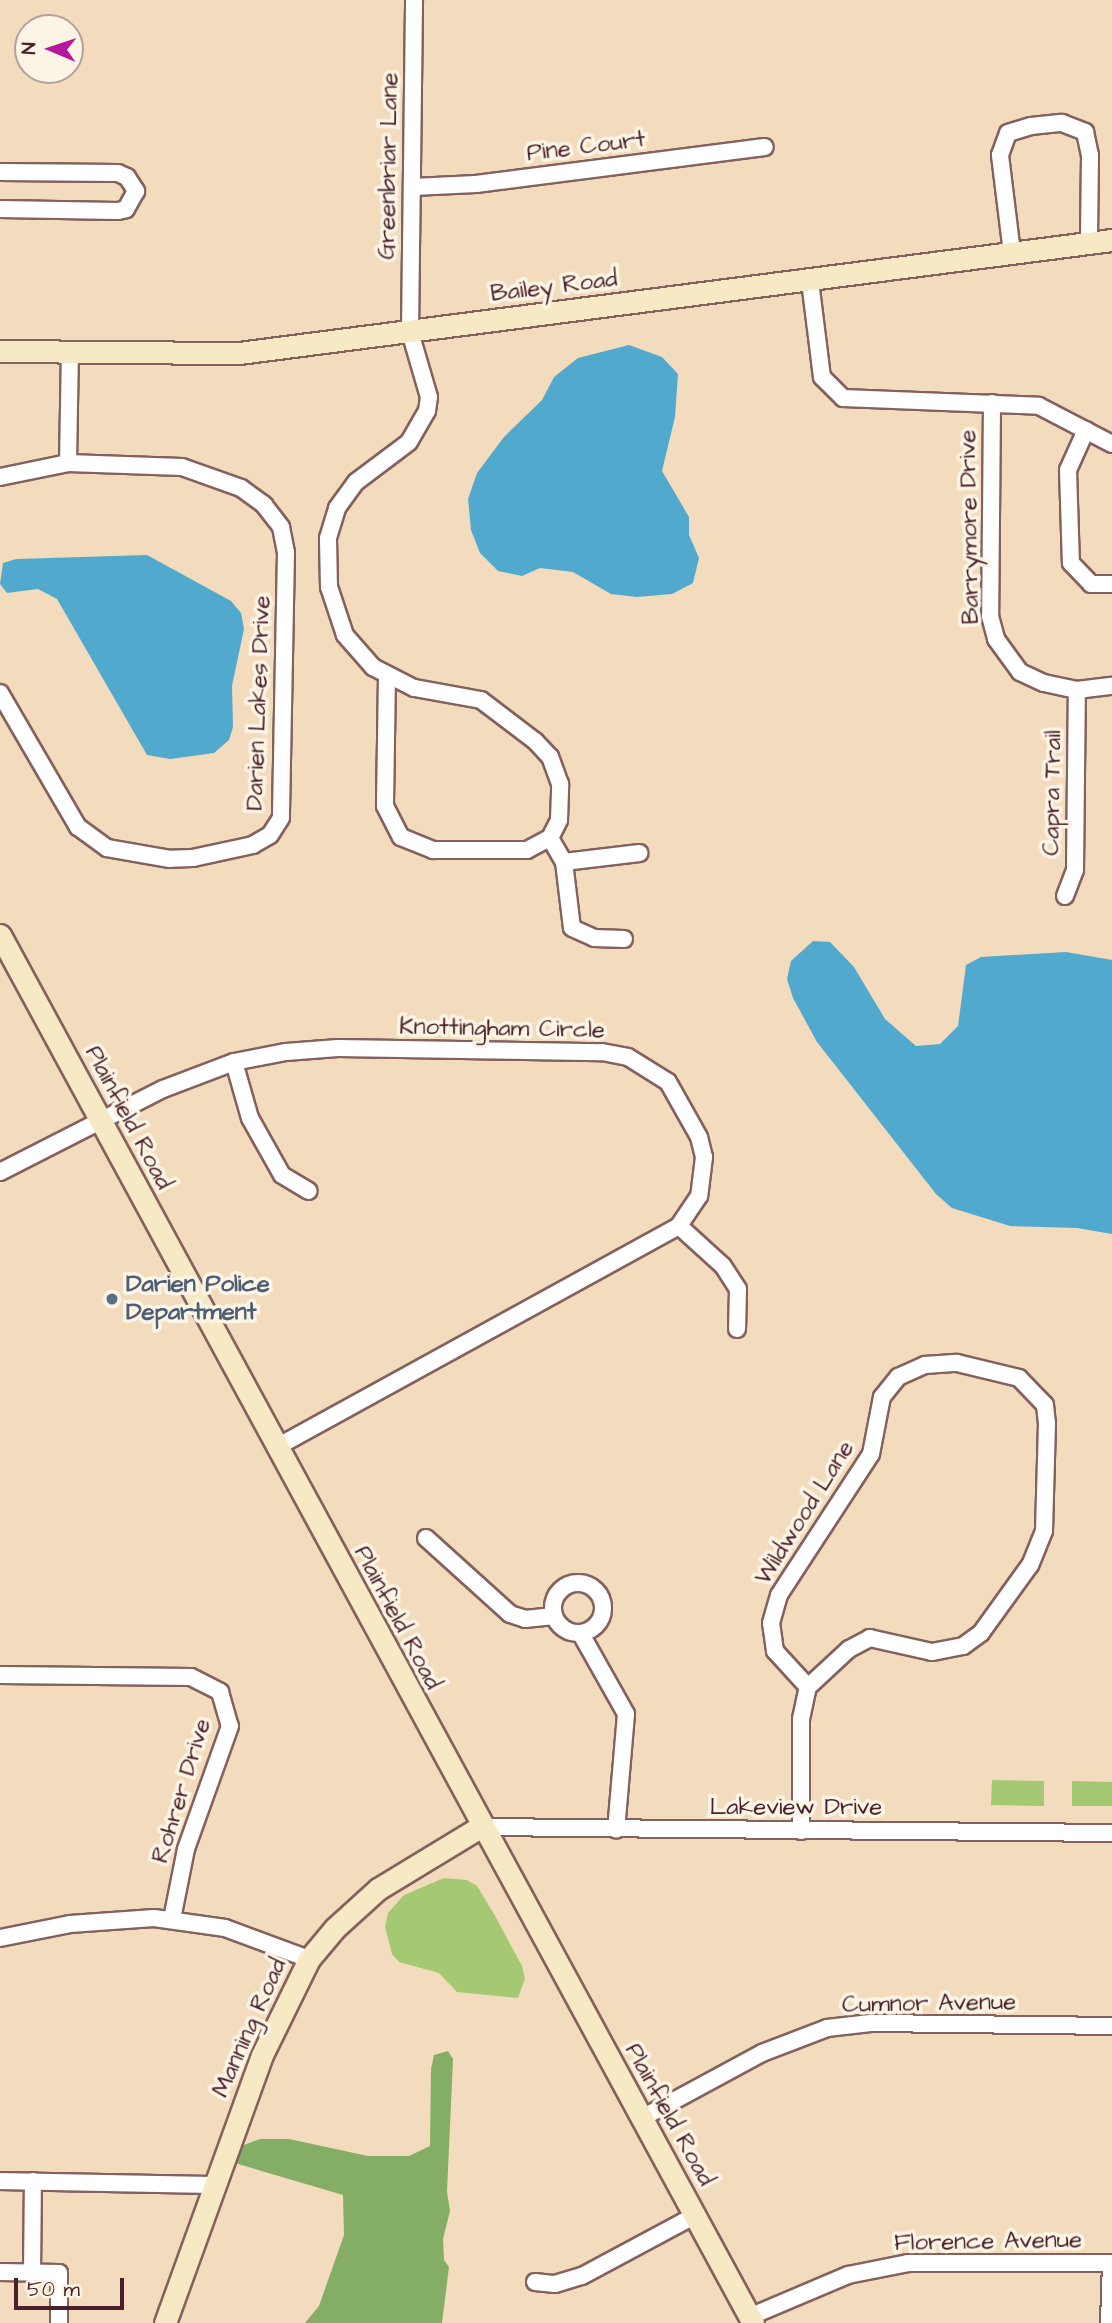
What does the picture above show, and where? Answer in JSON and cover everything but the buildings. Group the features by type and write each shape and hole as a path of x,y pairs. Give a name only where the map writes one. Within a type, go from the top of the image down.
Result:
{"street":[{"name":"Greenbriar Lane","path":"414,0 410,332 429,397 422,425 409,442 345,494 328,538 329,587 338,620 355,649 387,676 414,688 481,700 536,741 550,757 560,785 559,820 550,838"},
{"path":"1012,253 1000,155 1008,132 1031,126 1062,123 1085,132 1090,155 1089,243"},
{"name":"Pine Court","path":"413,187 476,184 765,147"},
{"path":"0,172 118,173 127,177 136,191 126,209 118,211 0,209"},
{"name":"Bailey Road","path":"0,351 239,353 1112,240"},
{"name":"Barrymore Drive","path":"810,281 822,377 843,398 1039,406 1112,444"},
{"path":"68,463 70,351"},
{"name":"Barrymore Drive","path":"992,404 992,627 1002,651 1020,672 1051,686 1077,690 1112,686"},
{"path":"1086,430 1068,470 1071,563 1091,584 1112,584"},
{"name":"Darien Lakes Drive","path":"0,477 68,463 182,467 206,473 241,488 264,505 281,527 286,552 281,818 270,835 253,845 193,858 170,859 107,848 78,827 0,693"},
{"path":"387,676 385,806 401,837 433,850 527,850 550,838 564,862 572,928 594,938 624,939"},
{"name":"Capra Trail","path":"1065,895 1075,870 1077,690"},
{"path":"564,862 639,853"},
{"name":"Plainfield Road","path":"1,938 480,1827 751,2320"},
{"name":"Knottingham Circle","path":"0,1172 163,1089 234,1062 338,1048 602,1052 628,1057 668,1082 702,1147 703,1185 679,1226"},
{"path":"234,1062 250,1118 282,1175 309,1191"},
{"path":"276,1448 679,1226 723,1266 738,1289 737,1329"},
{"name":"Wildwood Lane","path":"937,1363 990,1368 1019,1378 1045,1405 1047,1423 1044,1531 1030,1565 981,1633 963,1646 932,1652 870,1638 849,1649 808,1687 775,1651 773,1610 870,1454 878,1413 889,1386 912,1369 937,1363"},
{"path":"426,1538 510,1614 525,1619 554,1616"},
{"path":"579,1582 594,1588 603,1602 601,1618 581,1633 564,1630 554,1616 554,1599 564,1587 579,1582"},
{"path":"581,1633 626,1714 616,1830"},
{"name":"Rohrer Drive","path":"0,1675 191,1677 220,1692 230,1726 186,1849 173,1919"},
{"path":"801,1831 802,1719 808,1687"},
{"name":"Lakeview Drive","path":"480,1827 1112,1833"},
{"name":"Manning Road","path":"165,2323 262,2055 309,1959 335,1928 379,1889 480,1827"},
{"path":"0,1938 71,1924 173,1919 249,1935 309,1959"},
{"name":"Cumnor Avenue","path":"642,2118 761,2053 827,2028 871,2023 1112,2026"},
{"path":"0,2181 217,2185"},
{"path":"32,2273 33,2181"},
{"path":"535,2282 555,2284 582,2276 694,2216"},
{"name":"Florence Avenue","path":"751,2320 848,2275 908,2263 1111,2263"},
{"path":"1110,2323 1111,2263"},
{"path":"0,2272 59,2273 59,2323"}],"green space":[{"path":"992,1780 1044,1781 1044,1806 991,1805"},
{"path":"1072,1781 1112,1782 1112,1806 1072,1806"},
{"path":"444,1878 467,1880 477,1886 522,1966 525,1979 518,1998 457,1992 439,1973 399,1962 392,1954 385,1927 388,1913 404,1895"},
{"path":"448,2051 453,2059 447,2192 450,2211 443,2239 444,2260 449,2267 442,2323 305,2323 319,2306 344,2235 343,2195 235,2163 241,2146 260,2139 289,2139 368,2156 409,2156 430,2146 431,2069 434,2055"}],"water":[{"path":"629,345 662,357 678,374 675,417 662,471 689,517 689,535 699,558 693,583 672,594 637,597 611,594 573,572 540,568 522,576 498,571 480,553 471,530 468,499 477,473 504,437 542,400 554,377 578,358"},
{"path":"147,555 231,601 241,613 244,629 232,686 233,727 229,740 214,753 170,759 147,755 57,599 38,589 7,593 0,584 3,563 16,559"},
{"path":"813,941 830,942 854,967 885,1019 916,1046 940,1044 958,1026 966,965 981,957 1066,952 1112,960 1112,1234 1077,1228 1010,1226 952,1208 936,1194 817,1042 793,998 787,979 791,961"}],"place":[{"name":"Darien Police Department","path":"112,1299"}]}
